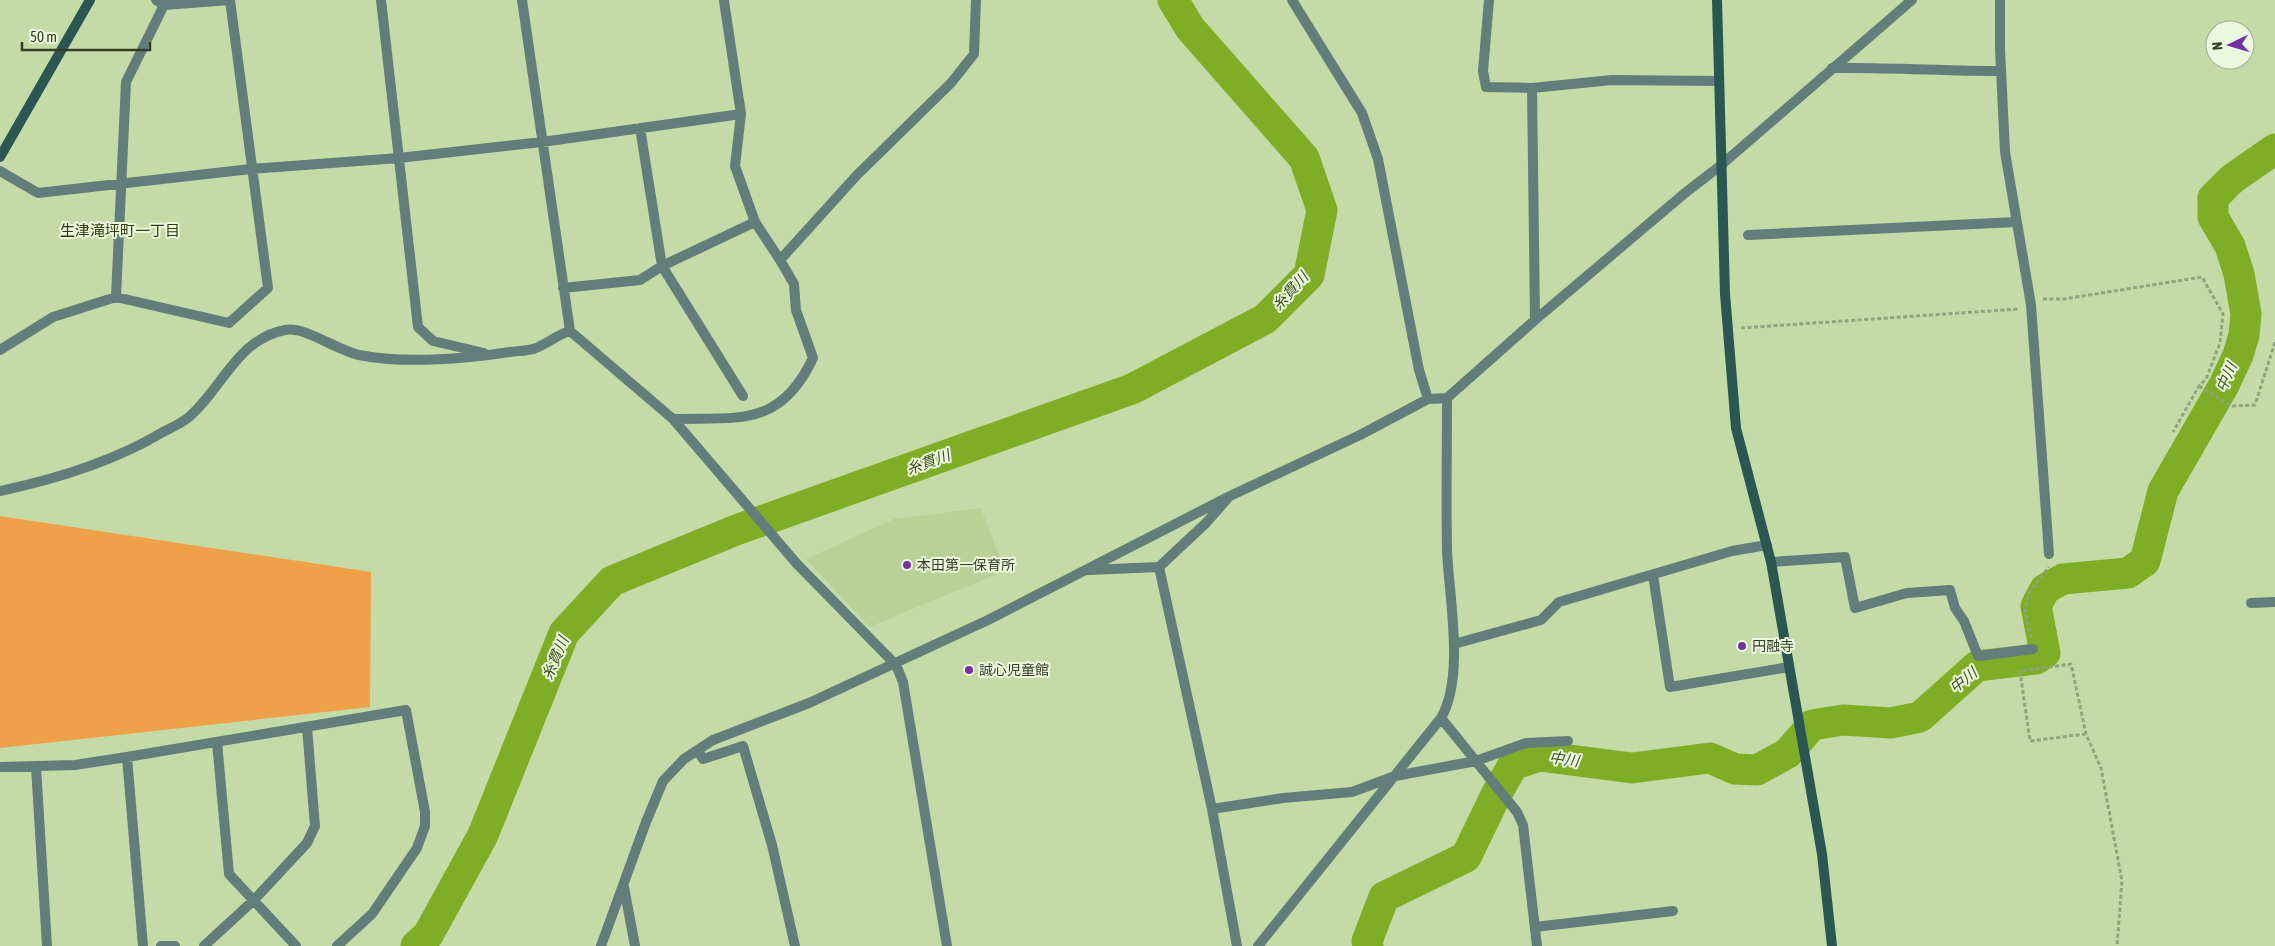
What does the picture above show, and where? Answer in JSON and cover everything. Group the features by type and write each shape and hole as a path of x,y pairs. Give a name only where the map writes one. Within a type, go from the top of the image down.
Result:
{"street":[{"path":"0,157 90,0"},
{"path":"0,350 52,317 116,297 230,323 268,288 230,0 160,3 126,82 123,184 116,297"},
{"path":"381,0 418,327 433,341 490,355"},
{"path":"522,0 570,331 673,418 797,564 896,665 903,682 947,946"},
{"path":"673,418 743,417 761,414 789,395 805,375 813,358 796,310 794,284 755,222 735,166 741,114 723,0"},
{"path":"780,260 857,175 951,82 974,54 976,0"},
{"path":"1292,0 1362,113 1378,159 1419,370 1428,399"},
{"path":"1489,0 1483,71 1486,87 1532,88 1612,80 1719,81"},
{"path":"1718,0 1720,166 1728,329 1736,428 1771,562 1822,854 1832,946"},
{"path":"601,946 663,781 684,758 713,740 809,703 896,665 1230,496 1360,434 1428,399 1447,398 1912,0"},
{"path":"2000,0 2005,152 2031,304 2049,554"},
{"path":"1832,68 1882,67 1920,71 2001,70"},
{"path":"1532,88 1533,267 1536,320"},
{"path":"0,171 29,190 38,193 251,169 399,158 542,142 741,114"},
{"path":"640,128 662,266 743,396"},
{"path":"563,288 640,280 662,266 755,222"},
{"path":"1748,235 2016,222"},
{"path":"0,491 36,483 99,464 142,445 189,417 248,348 265,336 286,329 303,331 336,348 360,355 406,358 474,358 535,348 554,336 570,331"},
{"path":"1258,946 1442,718 1450,704 1454,644 1447,551 1447,398"},
{"path":"1085,570 1159,567 1206,524 1230,496"},
{"path":"1454,644 1541,620 1559,602 1653,576 1732,551 1767,545"},
{"path":"1771,562 1845,557 1855,608 1907,593 1950,590 1955,608 1964,621 1978,656 2033,649"},
{"path":"1159,567 1212,809 1237,946"},
{"path":"1653,576 1670,688 1790,667"},
{"path":"2250,603 2275,602"},
{"path":"0,767 16,765 36,767 128,757 406,710 425,812 425,826 417,848 372,914 337,946"},
{"path":"1442,718 1517,812 1522,826 1537,946"},
{"path":"204,946 254,900 307,843 315,826 307,726"},
{"path":"1212,809 1282,798 1352,792 1395,776 1476,761 1526,743 1568,741"},
{"path":"217,742 229,874 296,946"},
{"path":"698,750 703,759 743,746 772,846 795,946"},
{"path":"128,757 143,946"},
{"path":"36,767 47,946"},
{"path":"624,886 635,946"},
{"path":"1535,927 1673,911"},
{"path":"161,946 175,946"}],"path":[{"path":"1728,329 2031,304 2202,277 2223,314 2220,343 2206,378 2198,386 2173,432"},
{"path":"2198,386 2231,406 2255,405 2275,342"},
{"path":"2033,649 2025,609 2030,592 2049,568 2049,554"},
{"path":"2086,734 2030,742 2020,671 2071,664 2086,734 2101,768 2122,881 2117,946"}],"shaded area":[{"name":"本田第一保育所","path":"981,508 1005,571 869,627 806,559 894,519"},
{"path":"0,516 371,572 370,707 0,748"}],"waterway":[{"name":"糸貫川","path":"416,946 428,935 483,835 564,633 612,581 736,530 1132,389 1265,319 1309,275 1322,210 1304,158 1190,28 1173,0"},
{"name":"中川","path":"1368,946 1367,941 1384,897 1466,857 1513,765 1539,756 1632,768 1710,758 1735,769 1757,770 1788,753 1812,725 1843,720 1891,723 1920,717 1977,666 2036,659 2045,653 2036,606 2045,589 2063,579 2128,573 2145,561 2163,491 2224,385 2238,355 2244,335 2246,314 2239,274 2230,246 2213,217 2213,198 2232,179 2275,149"}],"place":[{"name":"本田第一保育所","path":"907,565"},
{"name":"円融寺","path":"1742,646"},
{"name":"誠心児童館","path":"969,670"}],"district":[{"name":"生津滝坪町一丁目","path":"120,230"}]}
